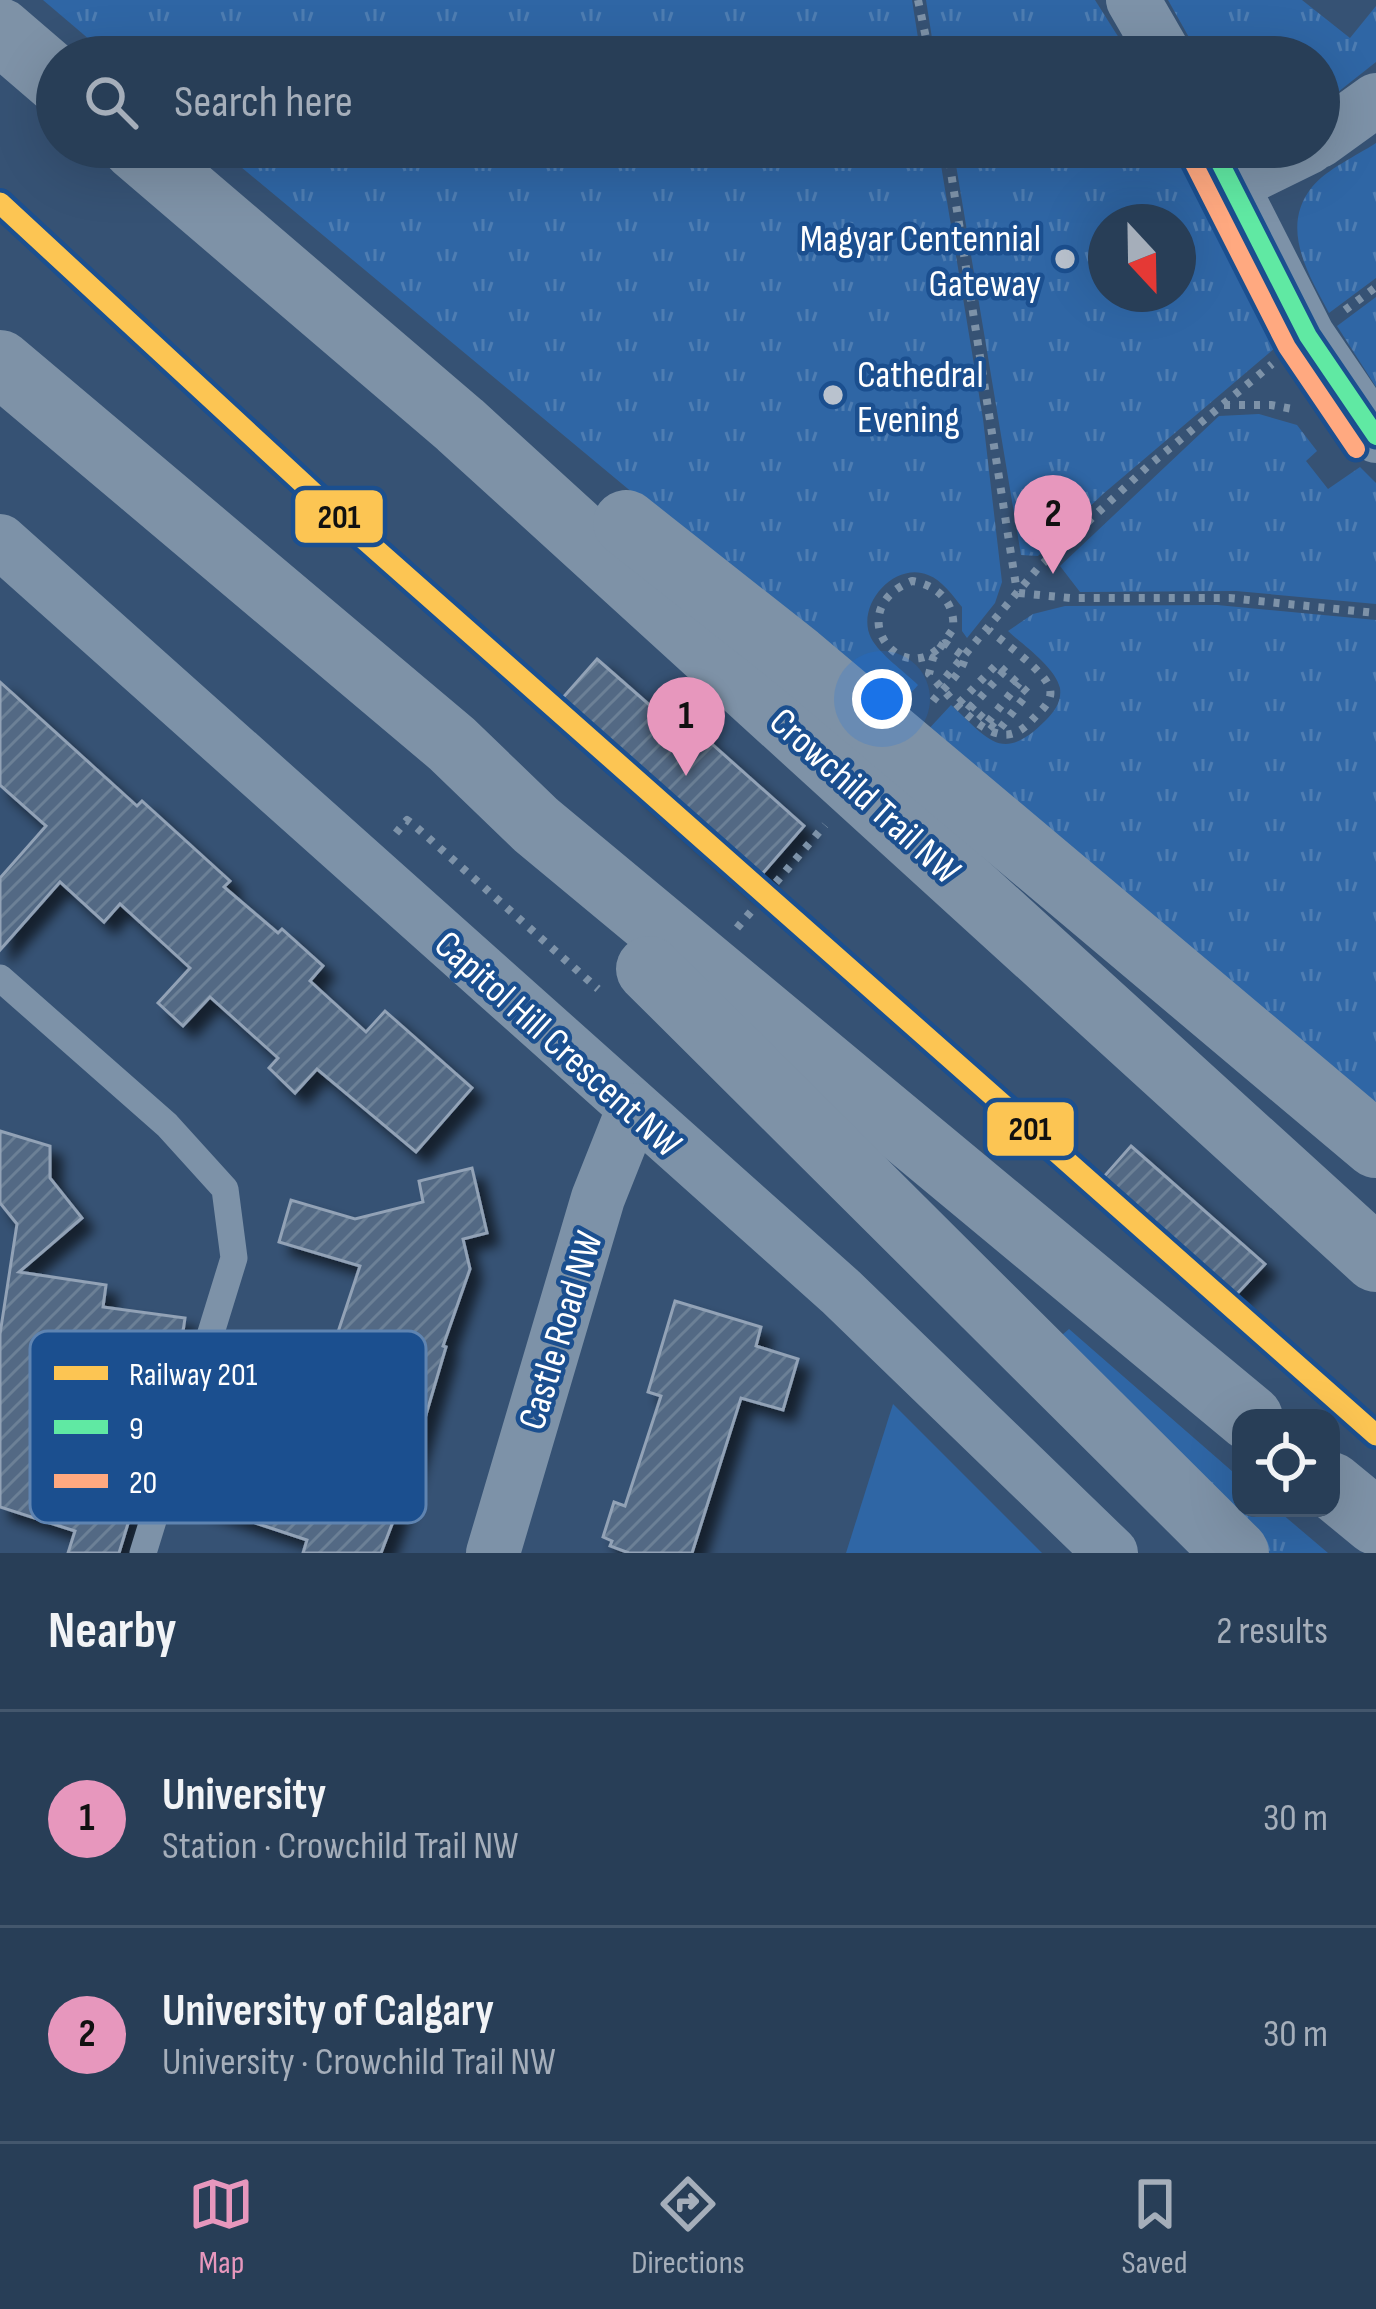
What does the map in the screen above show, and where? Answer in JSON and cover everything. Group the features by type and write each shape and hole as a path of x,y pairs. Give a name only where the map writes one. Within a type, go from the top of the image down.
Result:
{"highway":[{"path":"0,31 36,62"},
{"name":"Crowchild Trail NW","path":"160,168 460,425 1376,1259"},
{"path":"0,363 452,744 536,825 1239,1409"},
{"path":"460,425 556,466 797,658 1376,1145"},
{"path":"536,825 629,948 1236,1553"},
{"path":"1340,1492 1376,1522"}],"street":[{"path":"1132,0 1153,36"},
{"path":"1340,126 1376,100"},
{"path":"1223,168 1326,368 1376,436"},
{"name":"Capitol Hill Crescent NW","path":"0,541 841,1292 1111,1553"},
{"name":"Castle Road NW","path":"493,1553 598,1198 633,1110"}],"lane":[{"path":"0,978 167,1125 225,1189 234,1258 211,1331"},
{"path":"142,1553 151,1523"}],"path":[{"path":"918,0 926,36"},
{"path":"950,168 1017,593"},
{"path":"1334,319 1376,287"},
{"path":"931,703 1038,568 1148,467 1280,357"},
{"path":"1221,405 1271,405 1306,412"},
{"path":"942,685 964,665 965,657 945,643 920,658 902,656 882,638 877,616 895,590 912,581 933,587 950,604 953,629 933,658 928,674 942,685 988,722 998,731 1028,693 998,664 959,703"},
{"path":"1017,593 1070,598 1229,598 1376,613"},
{"path":"942,685 986,729 1005,736 1023,730 1049,702 1050,688 1042,676 989,630"},
{"path":"967,712 1005,670"},
{"path":"988,722 1018,683"},
{"path":"734,931 828,822"},
{"path":"414,825 609,999"},
{"path":"787,846 798,856"},
{"path":"766,870 778,881"}],"green space":[{"path":"43,0 912,0 918,36 85,36"},
{"path":"926,0 1095,0 1118,36 932,36"},
{"path":"1168,0 1302,0 1350,38 1376,6 1376,62 1340,90 1340,36 1188,36"},
{"path":"1376,143 1376,278 1329,313 1301,251 1298,219 1312,187"},
{"path":"242,168 941,168 983,419 1002,582 995,603 967,638 962,631 962,607 933,577 902,574 881,589 868,613 871,638 918,685 895,711"},
{"path":"956,168 1188,168 1275,348 1103,494 1038,556 1021,555"},
{"path":"1376,297 1376,387 1337,326"},
{"path":"1259,414 1297,425 1317,451 1306,461 1328,489 1360,467 1376,483 1376,604 1236,591 1080,592 1060,566 1219,416"},
{"path":"1217,605 1376,620 1376,1109 925,733 951,705 985,736 1006,744 1030,734 1048,718 1060,698 1057,680 1008,631 1033,614 1065,606"},
{"path":"1069,1329 1232,1471 1232,1517 1286,1517 1328,1553 1269,1553 1047,1348"},
{"path":"893,1404 1042,1553 846,1553"}],"building":[{"path":"597,659 686,737 694,728 804,826 749,889 639,791 648,781 559,702"},
{"path":"0,682 137,806 142,801 230,881 224,887 323,966 310,981 366,1032 385,1011 472,1088 416,1152 317,1069 295,1093 269,1068 278,1058 210,997 183,1026 158,1003 190,968 120,904 104,922 60,882 0,950 0,878 46,826 0,785"},
{"path":"0,1131 50,1146 50,1178 82,1218 19,1272 106,1285 103,1307 185,1318 183,1331 30,1331 30,1517 0,1507 0,1334 17,1224 0,1203"},
{"path":"1131,1146 1265,1264 1233,1298 1101,1180"},
{"path":"472,1168 487,1233 463,1239 470,1269 426,1415 426,1331 338,1331 360,1266 279,1242 291,1200 355,1219 423,1202 419,1181"},
{"path":"675,1301 761,1327 756,1346 798,1359 783,1410 741,1398 692,1553 629,1553 610,1546 612,1541 603,1537 614,1502 625,1506 661,1396 648,1392"},
{"path":"50,1523 128,1523 119,1553 68,1553 75,1531"},
{"path":"256,1523 392,1523 381,1553 303,1553 307,1540"}],"rail line":[{"name":"201","path":"0,203 347,524 1376,1435"}],"transit line":[{"name":"20","path":"1196,168 1287,347 1356,449"},
{"name":"9","path":"1223,168 1308,336 1376,436"}],"place":[{"name":"Magyar Centennial Gateway","path":"1065,259"},
{"name":"Cathedral Evening","path":"833,395"},
{"name":"University of Calgary","path":"1053,574"},
{"name":"University","path":"686,776"}]}
